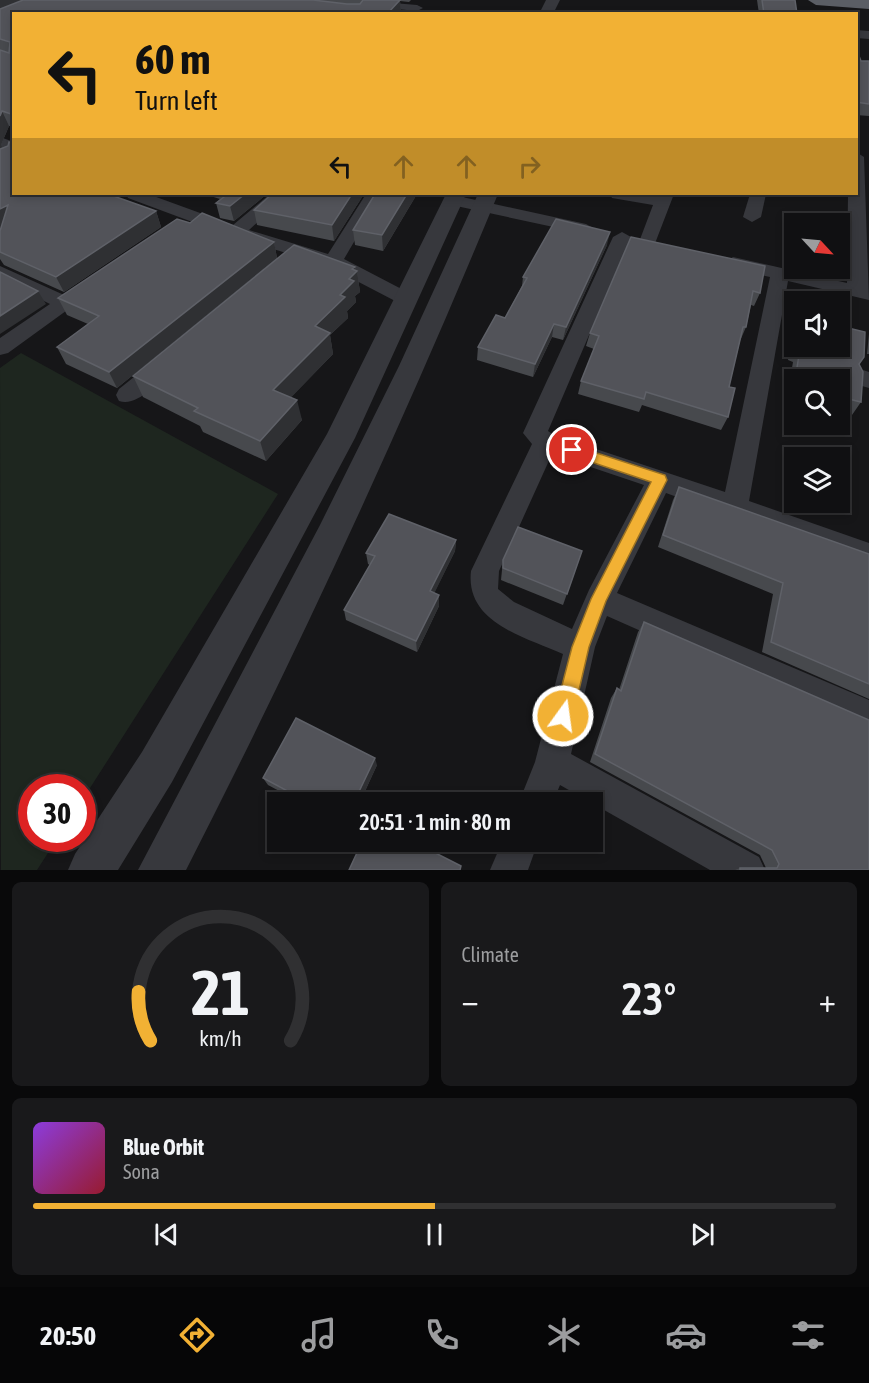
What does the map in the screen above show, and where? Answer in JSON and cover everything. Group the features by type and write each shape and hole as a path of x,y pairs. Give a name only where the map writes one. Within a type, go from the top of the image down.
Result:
{"highway":[{"path":"816,0 869,4"}],"street":[{"path":"358,6 417,8"},
{"path":"714,258 863,293 858,194"},
{"path":"137,195 236,232 333,261 406,298"},
{"path":"236,232 279,195"},
{"path":"333,261 373,195"},
{"path":"630,195 665,198 648,242"},
{"path":"752,217 758,195"},
{"path":"470,198 670,247"},
{"path":"91,870 157,767 317,478 406,298 470,198"},
{"path":"161,870 278,650 382,433 470,198"},
{"path":"173,230 193,216"},
{"path":"622,237 535,433 545,442 735,506 869,555"},
{"path":"282,267 300,252"},
{"path":"0,272 65,303"},
{"path":"735,506 780,274"},
{"path":"0,348 104,277"},
{"path":"127,395 182,350"},
{"path":"545,442 485,571 483,587 489,600 506,612 580,647"},
{"path":"540,792 552,762 580,647 599,599 660,480"},
{"path":"599,599 869,716"},
{"path":"552,762 746,870"},
{"path":"509,870 516,852"}],"shaded area":[{"path":"21,353 278,494 96,779 96,774 18,774 18,852 49,852 37,870 1,870 0,368"}],"building":[{"path":"23,0 313,0 360,4 363,0 400,0 389,12 12,12 12,114 2,111 0,116 0,50 9,53 10,42 0,39 0,9"},
{"path":"762,0 795,0 797,12 764,12"},
{"path":"858,56 861,61 869,61 869,104 858,102"},
{"path":"9,142 12,143 12,195 111,195 156,211 56,277 0,252 0,231 8,205 0,209 0,149 8,146"},
{"path":"227,195 244,195 230,206 216,203"},
{"path":"271,195 351,195 332,225 254,210"},
{"path":"374,195 406,195 382,235 353,230"},
{"path":"202,213 274,242 109,372 57,347 99,316 58,298 177,219 190,223"},
{"path":"556,219 610,232 566,327 554,324 535,364 478,347 496,315 505,318 527,278 523,277"},
{"path":"631,237 765,266 760,293 753,291 746,327 743,327 729,387 735,388 728,417 646,392 644,399 581,381 599,336 590,333"},
{"path":"294,245 355,267 352,269 357,271 349,279 354,281 340,295 345,297 315,326 330,333 273,390 297,400 260,441 194,411 198,408 133,376"},
{"path":"0,272 38,291 0,316"},
{"path":"850,328 865,332 864,357 859,364 863,372 861,402 850,399 850,369 797,369 799,357 850,357"},
{"path":"679,487 869,554 869,684 771,642 783,583 663,535"},
{"path":"389,514 456,540 430,591 439,595 416,641 344,610 375,556 366,553"},
{"path":"518,527 582,551 567,594 503,568 503,560"},
{"path":"644,622 869,720 869,870 740,870 740,868 777,868 779,864 772,850 595,754 617,688 621,691"},
{"path":"296,718 375,758 359,792 289,792 263,778"},
{"path":"357,852 434,852 461,866 460,870 349,870"}],"route":[{"path":"563,716 580,647 599,599 660,480 572,450"}]}
